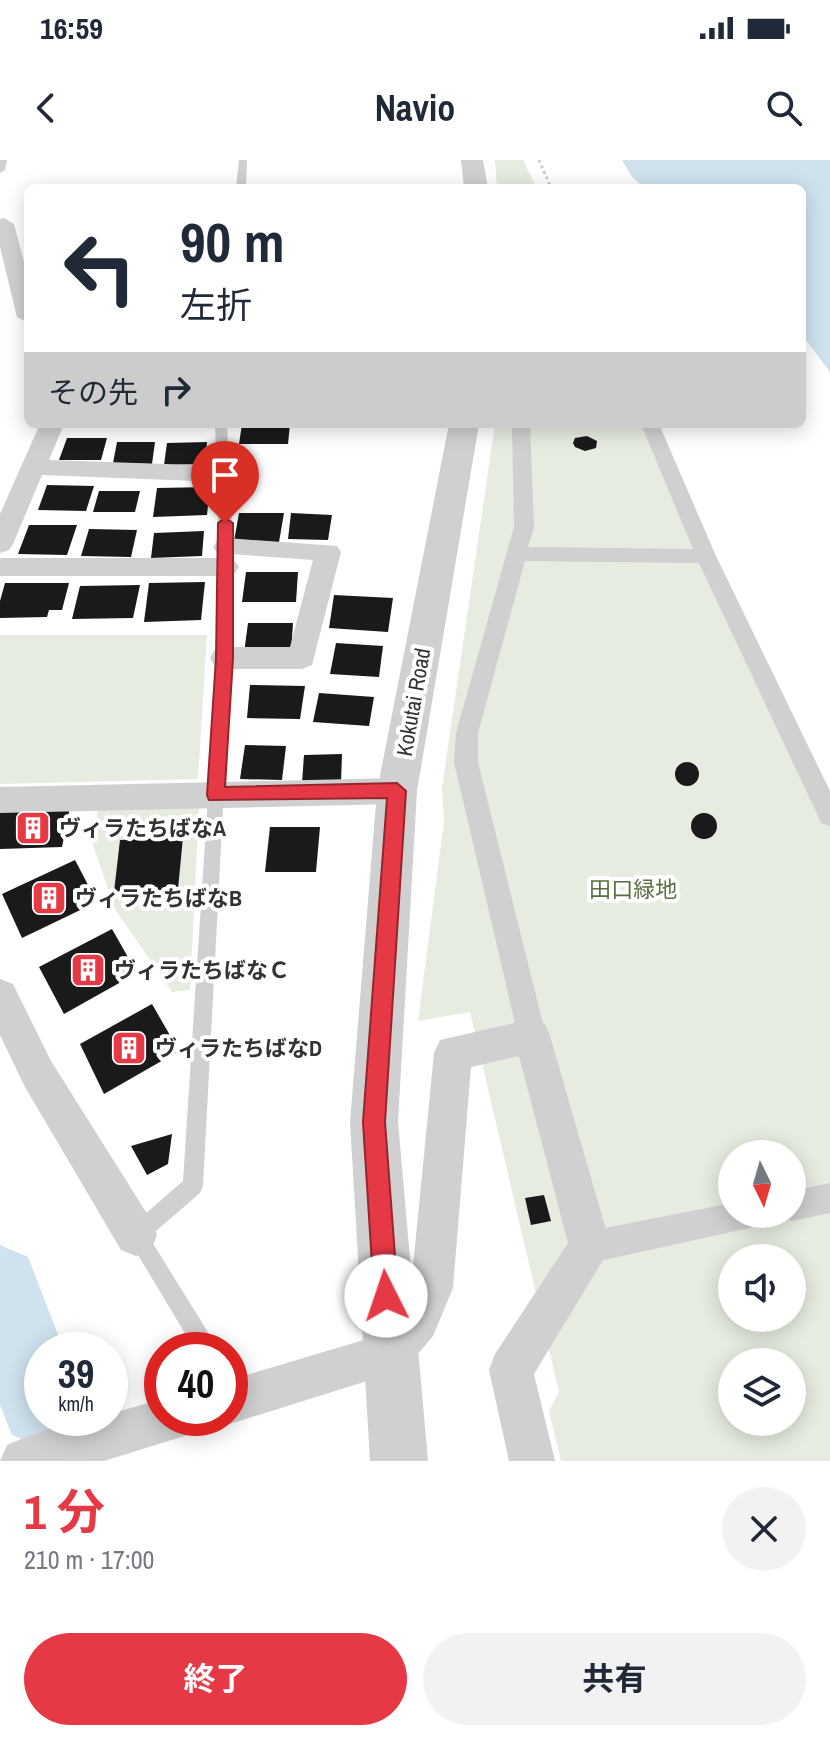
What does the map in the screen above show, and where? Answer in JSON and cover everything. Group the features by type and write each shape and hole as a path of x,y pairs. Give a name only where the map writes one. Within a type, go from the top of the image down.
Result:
{"street":[{"path":"472,160 475,184"},
{"path":"2,222 24,302"},
{"path":"0,544 50,428"},
{"name":"Kokutai Road","path":"399,1461 374,1122 397,791 463,428"},
{"path":"521,428 524,527 467,733 466,762 532,1036 590,1247"},
{"path":"652,428 706,556 830,816"},
{"path":"34,467 223,474"},
{"path":"0,567 328,552 302,658 224,658"},
{"path":"518,554 706,556"},
{"path":"0,800 397,791"},
{"path":"0,996 38,1074 136,1235"},
{"path":"248,1392 390,1354 418,1321 432,1288 453,1053 532,1036"},
{"path":"806,1203 830,1198"},
{"path":"532,1461 511,1370 590,1247 718,1221"},
{"path":"23,1461 144,1427"}],"lane":[{"path":"0,170 3,160"},
{"path":"241,184 243,160"},
{"path":"197,1332 136,1235 193,1186 224,658 226,557 221,428"}],"path":[{"path":"539,160 549,184"}],"green space":[{"path":"495,160 523,160 535,184 497,184"},
{"name":"田口緑地","path":"494,428 652,428 830,802 830,1461 561,1461 549,1411 559,1392 470,1012 418,1021 444,821 442,788"},
{"path":"0,635 207,635 198,779 0,784"},
{"path":"199,806 190,990 172,992 115,909 93,845 98,810"}],"water":[{"path":"622,160 830,160 830,372 806,340 806,184 640,184"}],"building":[{"path":"241,428 290,428 288,444 239,444"},
{"path":"587,436 597,441 596,448 585,451 575,447 575,438"},
{"path":"67,438 107,438 101,460 59,460"},
{"path":"117,442 155,442 152,464 113,463"},
{"path":"207,442 205,464 164,465 167,443"},
{"path":"47,485 94,486 86,511 38,510"},
{"path":"210,487 207,515 153,517 157,488"},
{"path":"99,491 140,491 135,512 93,512"},
{"path":"239,513 284,513 279,542 234,541"},
{"path":"291,513 332,515 328,540 288,539"},
{"path":"29,525 77,525 67,555 18,554"},
{"path":"89,529 137,530 131,557 81,556"},
{"path":"204,531 202,556 151,558 154,533"},
{"path":"246,572 298,572 296,602 242,602"},
{"path":"205,582 201,620 144,622 149,583"},
{"path":"5,583 69,583 62,610 49,610 47,617 0,618 0,601"},
{"path":"140,585 133,618 72,619 80,586"},
{"path":"334,595 393,598 388,632 329,628"},
{"path":"248,623 293,623 291,653 244,653"},
{"path":"336,643 383,646 379,677 330,674"},
{"path":"250,685 305,686 300,719 247,718"},
{"path":"319,693 374,697 369,726 313,722"},
{"path":"245,745 286,746 282,780 240,779"},
{"path":"342,754 341,783 302,783 304,755"},
{"path":"687,762 696,765 699,774 696,783 687,786 678,783 675,774 678,765"},
{"name":"ヴィラたちばなA","path":"70,807 62,847 0,849 0,810"},
{"path":"704,813 713,817 717,826 713,835 704,839 695,835 691,826 695,817"},
{"path":"270,827 320,827 316,872 265,872"},
{"path":"183,837 178,889 114,892 120,840"},
{"name":"ヴィラたちばなB","path":"75,860 97,902 22,938 2,894"},
{"name":"ヴィラたちばなＣ","path":"112,929 137,973 64,1014 39,967"},
{"name":"ヴィラたちばなD","path":"152,1004 179,1051 104,1094 80,1044"},
{"path":"172,1134 168,1164 147,1175 131,1146"},
{"path":"544,1195 551,1221 531,1225 525,1198"}],"waterway":[{"path":"0,1285 24,1354"}],"place":[{"name":"ヴィラたちばなA","path":"33,828"},
{"name":"ヴィラたちばなB","path":"49,898"},
{"name":"ヴィラたちばなＣ","path":"88,970"},
{"name":"ヴィラたちばなD","path":"129,1048"}],"route":[{"path":"225,523 224,658 216,795 397,791 374,1122 386,1296"}]}
